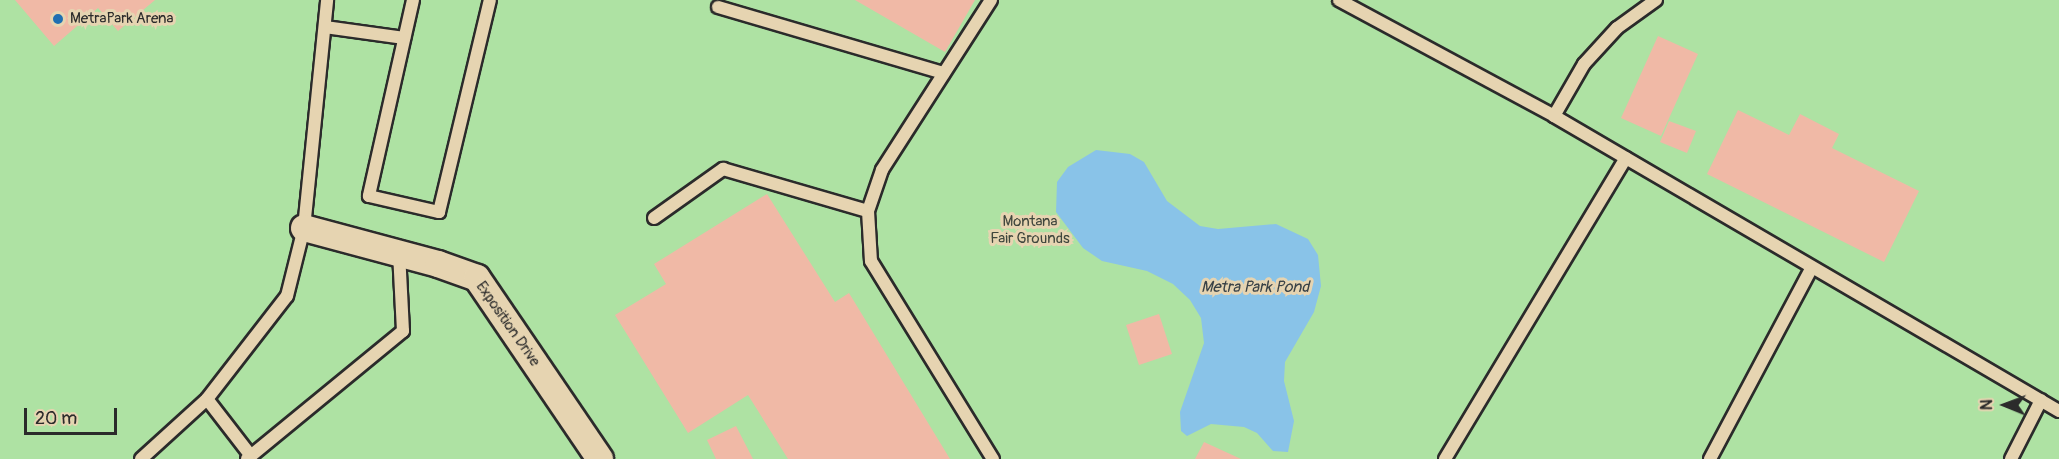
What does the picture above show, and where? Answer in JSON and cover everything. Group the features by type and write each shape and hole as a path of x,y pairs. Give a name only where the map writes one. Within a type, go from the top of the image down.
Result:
{"street":[{"name":"Exposition Drive","path":"304,228 399,253 477,278 600,459"}],"lane":[{"path":"143,458 207,399 287,296 304,228 327,0"},
{"path":"412,0 369,196 439,212 490,0"},
{"path":"991,0 882,170 868,211 871,261 993,459"},
{"path":"1340,0 1554,116 2059,411"},
{"path":"1554,116 1584,64 1617,28 1656,0"},
{"path":"718,7 944,73"},
{"path":"325,27 404,38"},
{"path":"1445,459 1626,158"},
{"path":"654,218 723,169 868,211"},
{"path":"207,399 249,458 403,331 399,253"},
{"path":"1710,459 1812,267"},
{"path":"2011,459 2041,400"}],"green space":[{"name":"Montana Fair Grounds","path":"0,0 2059,0 2059,459 0,459"}],"water":[{"name":"Metra Park Pond","path":"1096,150 1130,154 1144,162 1167,201 1200,226 1218,229 1276,224 1308,239 1318,255 1321,286 1314,312 1285,362 1284,381 1294,421 1288,452 1273,451 1257,433 1244,427 1211,424 1187,436 1181,431 1180,412 1204,343 1201,318 1190,300 1173,284 1147,271 1102,261 1083,248 1056,212 1057,182 1068,167"}],"building":[{"name":"MetraPark Arena","path":"15,0 155,0 118,31 98,8 54,46"},
{"path":"855,0 975,0 945,52"},
{"path":"1658,36 1698,54 1661,136 1621,118"},
{"path":"1738,110 1789,135 1800,114 1839,134 1832,148 1919,191 1884,262 1707,174"},
{"path":"1669,121 1696,131 1687,153 1660,142"},
{"path":"767,194 835,302 849,293 950,459 788,459 748,395 688,433 615,315 666,284 654,264"},
{"path":"1159,314 1172,354 1139,365 1126,325"},
{"path":"736,426 753,459 716,459 707,440"},
{"path":"1204,442 1241,459 1195,459"}],"place":[{"name":"MetraPark Arena","path":"58,19"}]}
